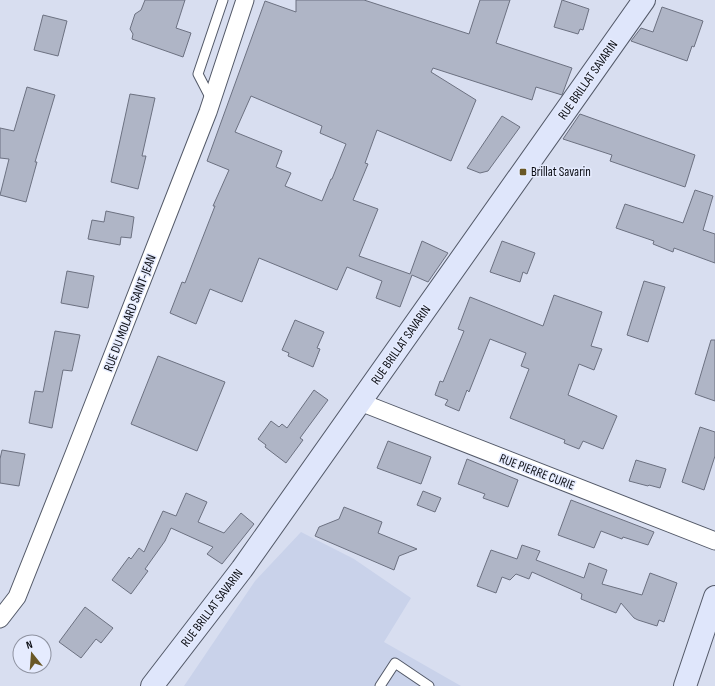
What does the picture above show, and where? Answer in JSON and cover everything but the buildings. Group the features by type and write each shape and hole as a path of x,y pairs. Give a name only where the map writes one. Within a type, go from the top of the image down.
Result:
{"main road":[{"name":"RUE BRILLAT SAVARIN","path":"152,686 242,569 644,0"},
{"path":"685,686 715,597"}],"street":[{"name":"RUE DU MOLARD SAINT-JEAN","path":"0,619 17,597 74,454 212,101 245,0"},
{"name":"RUE PIERRE CURIE","path":"360,402 715,541"}],"lane":[{"path":"212,101 198,74 223,0"},
{"path":"380,686 395,663 429,686"}],"shaded area":[{"path":"301,532 354,559 411,598 384,642 461,686 184,686 255,581"}],"place":[{"name":"Brillat Savarin","path":"523,172"}]}
